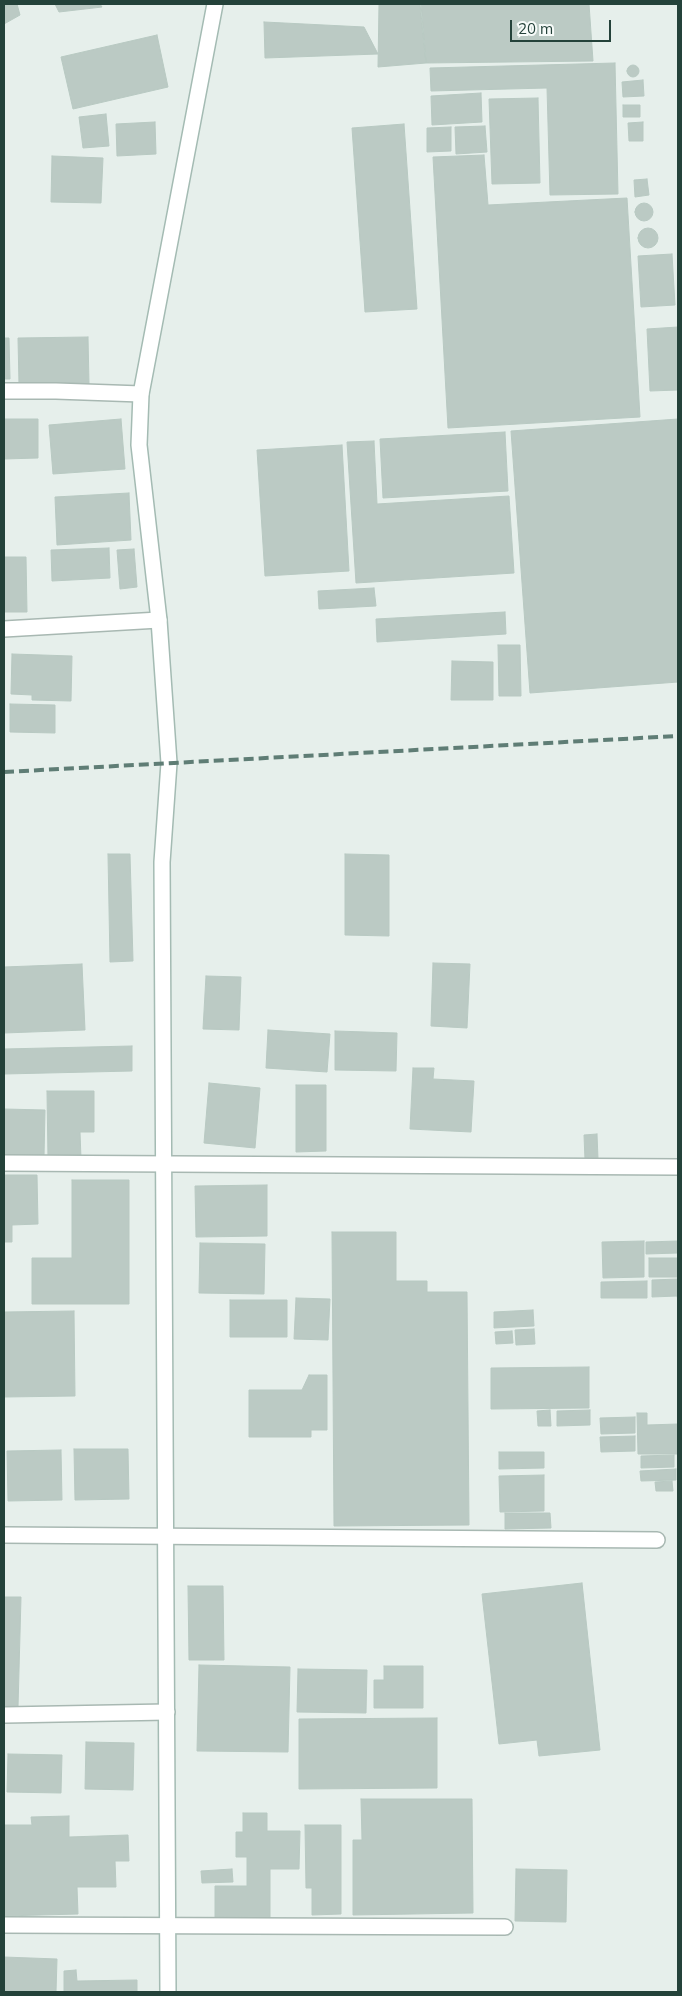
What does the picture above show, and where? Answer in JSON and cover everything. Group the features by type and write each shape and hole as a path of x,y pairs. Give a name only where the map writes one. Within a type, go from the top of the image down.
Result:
{"street":[{"path":"168,1992 162,862 169,763 159,620 139,445 141,394 215,4"},
{"path":"4,391 141,394"},
{"path":"4,629 159,620"},
{"path":"4,1163 678,1167"},
{"path":"4,1535 657,1540"},
{"path":"5,1715 167,1712"},
{"path":"4,1925 505,1927"}],"building":[{"path":"4,4 17,4 20,15 4,24"},
{"path":"55,4 100,4 102,7 59,12"},
{"path":"379,4 420,4 426,63 378,67"},
{"path":"421,4 589,4 593,61 426,63"},
{"path":"264,22 364,27 378,54 265,58"},
{"path":"157,35 168,87 73,109 61,57"},
{"path":"615,63 618,194 550,195 547,88 431,91 430,68"},
{"path":"631,65 635,65 639,71 635,77 631,77 627,73 627,69"},
{"path":"643,80 644,96 623,97 622,82"},
{"path":"481,93 482,122 432,125 431,96"},
{"path":"538,98 540,183 492,184 489,99"},
{"path":"623,105 640,105 640,117 623,117"},
{"path":"106,114 109,146 83,148 79,117"},
{"path":"155,122 156,154 117,156 116,124"},
{"path":"643,122 643,141 629,141 628,123"},
{"path":"404,124 417,309 365,312 352,128"},
{"path":"485,126 487,152 456,154 455,127"},
{"path":"451,127 451,151 427,152 427,128"},
{"path":"484,155 488,205 627,198 640,417 448,428 433,157"},
{"path":"52,156 103,158 101,203 51,202"},
{"path":"647,179 649,195 635,197 634,180"},
{"path":"644,203 650,206 653,212 650,218 644,221 638,218 635,212 638,206"},
{"path":"648,228 655,231 658,238 655,245 648,248 641,245 638,238 641,231"},
{"path":"672,254 675,305 641,307 638,256"},
{"path":"678,327 678,390 650,391 647,329"},
{"path":"88,337 89,384 19,385 18,338"},
{"path":"4,338 9,338 10,379 4,379"},
{"path":"4,419 38,419 38,458 4,459"},
{"path":"121,419 125,469 53,474 49,425"},
{"path":"678,419 678,682 530,693 511,431"},
{"path":"505,432 508,491 383,498 380,439"},
{"path":"374,441 377,504 509,496 514,573 356,583 347,442"},
{"path":"342,445 349,571 265,576 257,450"},
{"path":"129,493 131,540 57,545 55,497"},
{"path":"109,548 110,578 52,581 51,550"},
{"path":"134,549 137,587 120,589 117,550"},
{"path":"4,557 26,557 27,612 4,612"},
{"path":"374,588 376,606 319,609 318,591"},
{"path":"505,612 506,634 377,642 376,619"},
{"path":"498,645 520,645 521,696 499,696"},
{"path":"12,654 72,656 71,701 32,700 32,695 11,694"},
{"path":"452,661 493,662 493,700 451,700"},
{"path":"10,704 55,705 55,733 10,732"},
{"path":"108,854 130,854 133,961 110,962"},
{"path":"345,854 389,855 389,936 345,935"},
{"path":"433,963 470,964 467,1028 431,1026"},
{"path":"82,964 85,1030 4,1033 4,967"},
{"path":"206,976 241,977 239,1030 203,1029"},
{"path":"268,1030 330,1034 327,1072 266,1068"},
{"path":"335,1031 397,1033 396,1071 335,1070"},
{"path":"132,1046 132,1071 4,1074 4,1049"},
{"path":"413,1068 434,1068 433,1079 474,1081 471,1132 410,1129"},
{"path":"209,1083 260,1088 255,1148 204,1143"},
{"path":"296,1085 326,1085 326,1151 296,1152"},
{"path":"47,1091 94,1091 94,1132 80,1132 81,1159 48,1159"},
{"path":"4,1109 45,1110 44,1157 4,1156"},
{"path":"597,1134 598,1159 585,1160 584,1135"},
{"path":"4,1175 37,1175 38,1224 12,1225 12,1242 4,1242"},
{"path":"72,1180 129,1180 129,1304 32,1304 32,1258 72,1258"},
{"path":"267,1185 267,1236 196,1237 195,1186"},
{"path":"332,1232 396,1232 396,1281 427,1281 427,1292 467,1292 469,1525 334,1526"},
{"path":"644,1241 644,1277 603,1278 602,1242"},
{"path":"678,1241 678,1253 646,1254 646,1242"},
{"path":"200,1243 265,1244 264,1294 199,1293"},
{"path":"649,1258 678,1258 678,1277 649,1277"},
{"path":"678,1279 678,1300 677,1296 652,1297 652,1280"},
{"path":"647,1281 647,1298 601,1298 601,1282"},
{"path":"296,1298 330,1299 328,1340 294,1339"},
{"path":"230,1300 287,1300 287,1337 230,1337"},
{"path":"533,1310 534,1326 494,1328 494,1312"},
{"path":"74,1311 75,1396 4,1397 4,1312"},
{"path":"534,1329 535,1344 516,1345 515,1330"},
{"path":"512,1331 513,1343 496,1344 495,1332"},
{"path":"589,1367 589,1408 491,1409 491,1368"},
{"path":"309,1375 327,1375 327,1430 311,1430 311,1437 249,1437 249,1390 302,1390"},
{"path":"550,1410 551,1426 538,1426 537,1411"},
{"path":"590,1410 590,1425 557,1426 557,1411"},
{"path":"637,1413 647,1413 647,1425 678,1424 678,1454 638,1454"},
{"path":"635,1417 635,1433 601,1434 600,1418"},
{"path":"635,1436 635,1451 601,1452 600,1437"},
{"path":"74,1449 128,1449 129,1499 75,1500"},
{"path":"61,1450 62,1500 8,1501 7,1451"},
{"path":"499,1452 544,1452 544,1468 499,1469"},
{"path":"674,1455 674,1467 641,1468 641,1456"},
{"path":"676,1469 676,1480 641,1481 640,1471"},
{"path":"544,1475 544,1511 500,1512 499,1476"},
{"path":"672,1481 673,1491 656,1491 655,1482"},
{"path":"505,1513 550,1513 551,1528 505,1529"},
{"path":"582,1583 600,1750 539,1756 537,1740 499,1744 482,1594"},
{"path":"188,1586 223,1586 224,1660 189,1660"},
{"path":"4,1597 21,1597 18,1707 4,1706"},
{"path":"199,1665 290,1667 288,1752 197,1751"},
{"path":"384,1666 423,1666 423,1708 374,1708 374,1680 384,1680"},
{"path":"298,1669 367,1670 366,1713 297,1712"},
{"path":"437,1718 437,1788 299,1789 299,1719"},
{"path":"86,1742 134,1743 133,1790 85,1789"},
{"path":"8,1754 62,1755 61,1793 7,1792"},
{"path":"361,1799 472,1799 473,1913 353,1915 353,1840 362,1840"},
{"path":"243,1813 267,1813 267,1831 300,1831 299,1869 270,1869 270,1919 215,1919 215,1886 247,1886 247,1857 236,1857 236,1832 243,1832"},
{"path":"69,1816 69,1837 128,1835 129,1861 115,1861 116,1887 77,1887 78,1914 4,1916 4,1825 32,1825 31,1817"},
{"path":"305,1825 341,1825 341,1914 312,1915 312,1888 306,1888"},
{"path":"232,1869 233,1882 202,1883 201,1871"},
{"path":"516,1869 567,1870 566,1922 515,1921"},
{"path":"4,1957 57,1959 56,1992 4,1992"},
{"path":"76,1970 77,1981 137,1980 137,1992 64,1992 64,1971"}],"railway":[{"path":"4,772 678,736"}]}
